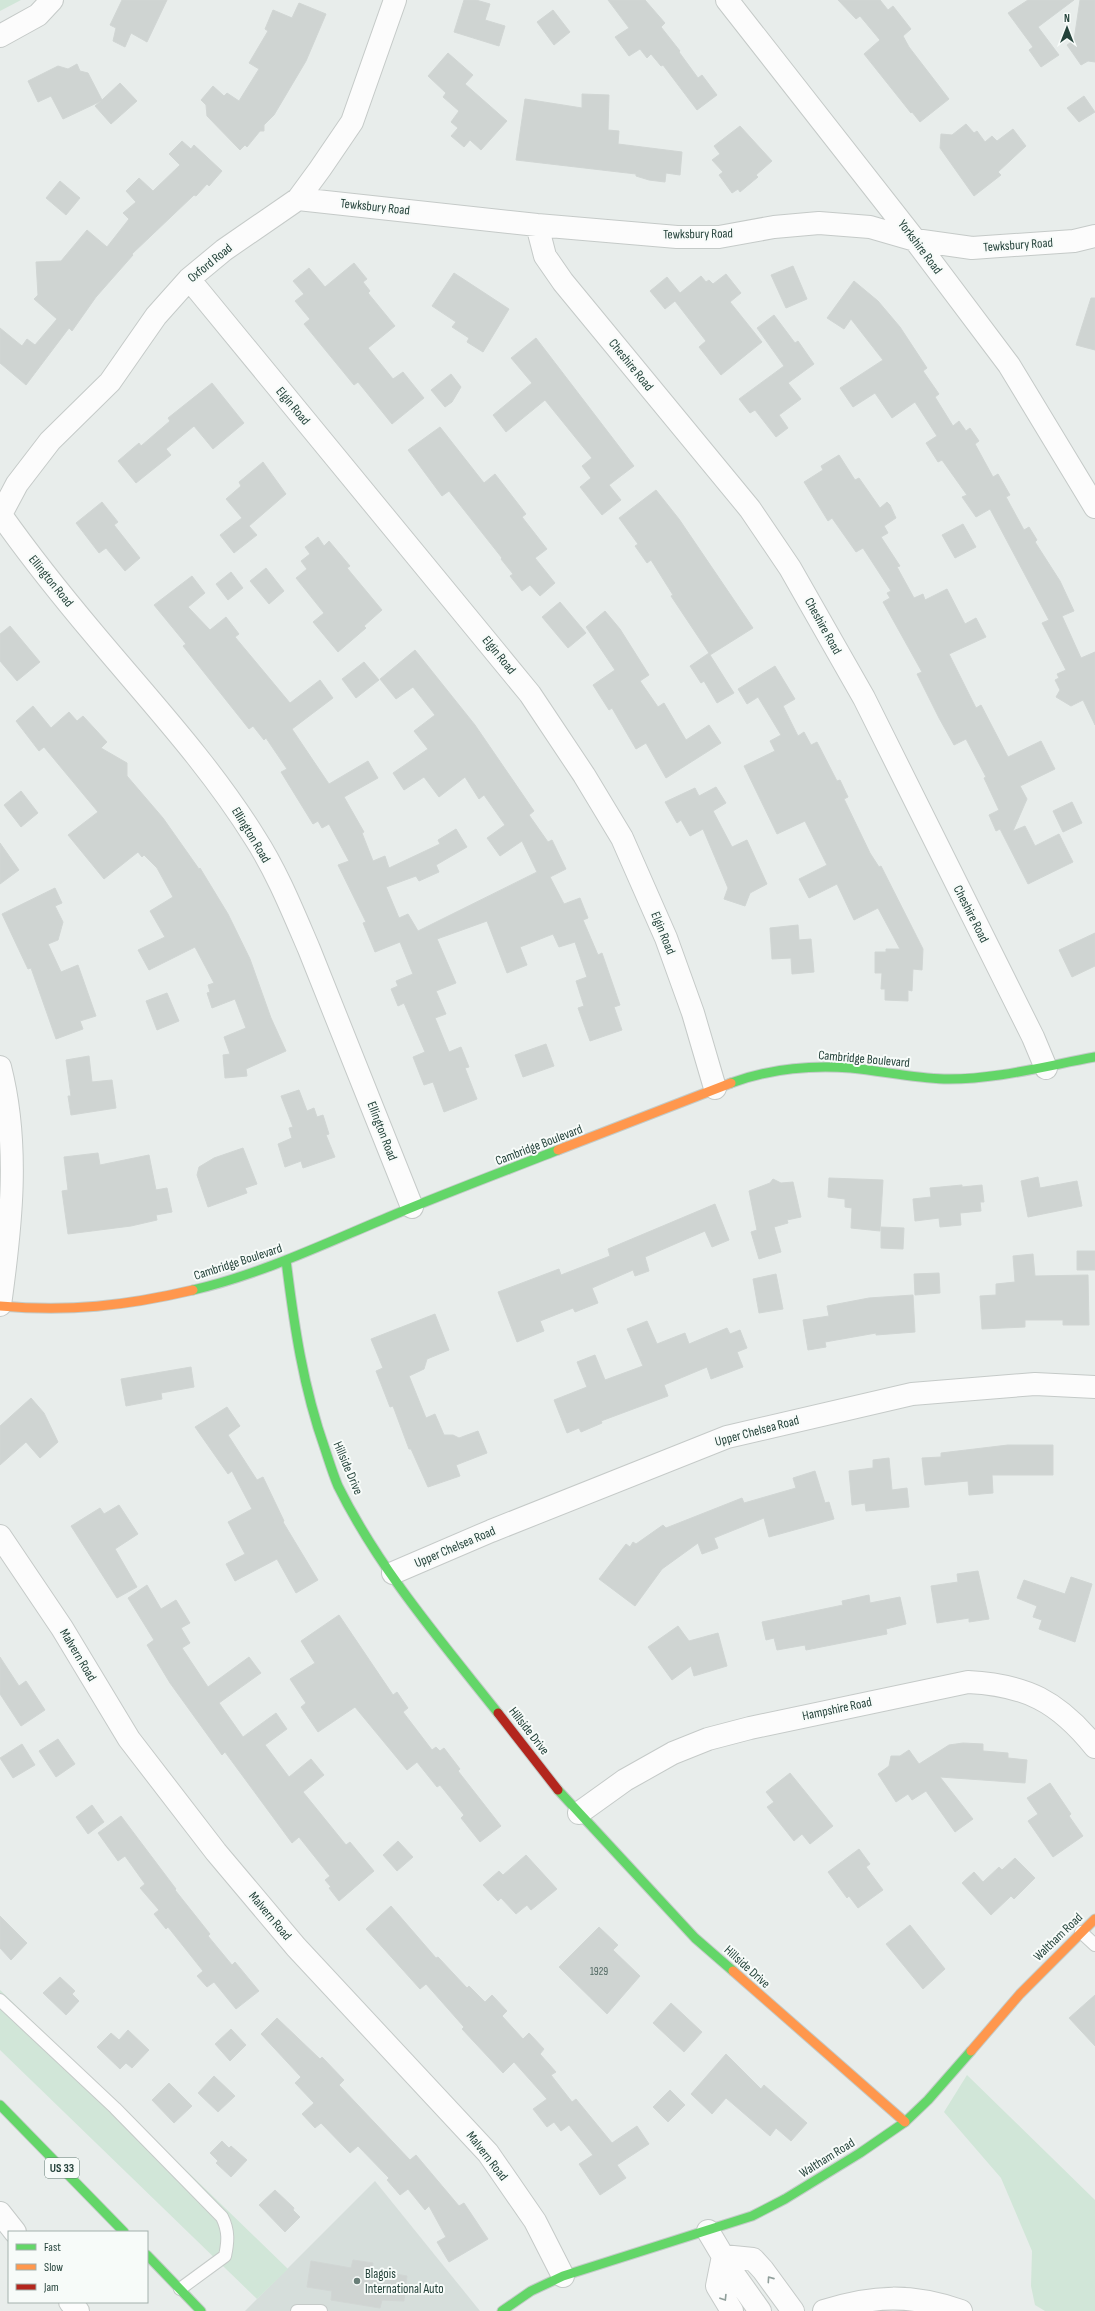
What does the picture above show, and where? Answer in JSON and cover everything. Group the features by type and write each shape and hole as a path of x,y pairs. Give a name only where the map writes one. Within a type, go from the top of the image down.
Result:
{"street":[{"path":"0,36 38,15 50,5 52,0"},
{"name":"Oxford Road","path":"0,516 17,484 50,441 110,382 156,316 189,279 224,250 298,199 352,122 395,0"},
{"name":"Yorkshire Road","path":"727,0 915,240 1009,365 1095,507"},
{"name":"Tewksbury Road","path":"298,199 537,225 677,237 719,237 774,227 819,223 870,227 915,240 972,248 1074,241 1095,236"},
{"name":"Cheshire Road","path":"537,225 544,256 563,282 750,509 790,568 864,698 1033,1037 1046,1068"},
{"name":"Elgin Road","path":"189,279 530,694 584,774 622,838 666,938 693,1013 715,1088"},
{"name":"Ellington Road","path":"0,516 94,634 178,733 220,786 256,839 310,949 412,1207"},
{"name":"Cambridge Boulevard","path":"0,1305 23,1308 90,1308 141,1302 230,1281 286,1260 412,1207 715,1088 750,1076 788,1068 820,1066 946,1079 1011,1074 1095,1057"},
{"path":"0,1068 11,1121 12,1176 8,1248 0,1305"},
{"name":"Hillside Drive","path":"286,1260 296,1342 312,1413 338,1485 364,1531 408,1598 579,1813 695,1938 904,2122"},
{"name":"Upper Chelsea Road","path":"393,1573 491,1531 727,1437 912,1394 1036,1384 1095,1387"},
{"name":"Malvern Road","path":"0,1536 62,1628 130,1740 216,1852 296,1947 488,2153 535,2221 563,2276"},
{"name":"Hampshire Road","path":"579,1813 625,1780 673,1753 708,1740 750,1728 968,1682 993,1684 1019,1689 1037,1697 1060,1710 1095,1747"},
{"name":"Waltham Road","path":"502,2311 531,2291 563,2276 752,2216 785,2199 860,2153 904,2122 928,2100 1020,1994 1095,1919"},
{"name":"US 33","path":"0,2105 123,2231"},
{"path":"0,2213 14,2231"},
{"path":"708,2231 760,2311"},
{"path":"148,2256 201,2311"},
{"path":"723,2256 717,2286 732,2311"},
{"path":"723,2256 753,2259 763,2270 793,2311"},
{"path":"824,2311 854,2302 885,2299 913,2299 940,2304 961,2311"},
{"path":"71,2303 78,2311"}],"lane":[{"path":"1081,1932 1095,1945"},
{"path":"0,2000 115,2108 222,2217 226,2226 228,2238 225,2256 180,2289"},
{"path":"298,2311 320,2311"}],"shaded area":[{"path":"375,2181 480,2311 245,2311"}],"green space":[{"path":"0,0 21,0 0,11"},
{"path":"0,1990 288,2269 257,2299 0,2050"},
{"path":"967,2075 1095,2200 1095,2311 1045,2311 1035,2305 1031,2286 1032,2251 1001,2178 944,2112"}],"building":[{"path":"122,0 167,0 147,42 131,33 125,47 113,41 116,28 110,25"},
{"path":"464,0 476,0 490,4 485,20 505,26 499,46 454,32"},
{"path":"608,0 645,0 665,23 661,27 680,51 679,52 698,78 702,75 717,95 697,110 663,65 661,66 651,54 647,58 640,49 629,56 615,37 629,28"},
{"path":"838,0 880,0 888,10 893,6 911,29 903,36 909,47 949,99 920,122 912,112 911,113 864,54 880,40 860,16 856,19"},
{"path":"1028,0 1074,0 1038,27 1059,55 1041,67 1029,50 1033,47 1008,13"},
{"path":"1080,0 1095,0 1095,62 1088,61 1081,65 1067,45 1074,40"},
{"path":"299,3 326,14 306,61 274,115 264,125 264,131 260,131 247,147 245,145 240,150 207,116 206,105 201,100 213,86 224,96 227,93 239,101 259,69 249,63 268,31 265,29 273,10 292,18"},
{"path":"553,10 570,32 554,45 537,22"},
{"path":"448,53 473,75 465,84 507,121 481,150 470,140 464,147 451,136 458,128 451,122 459,111 443,97 446,93 428,76"},
{"path":"77,64 80,71 88,73 102,100 120,83 137,101 111,124 95,106 101,101 63,119 51,96 38,102 28,81 58,66 68,69"},
{"path":"582,94 609,95 608,130 619,131 618,144 682,152 680,175 666,173 665,182 649,180 636,176 636,174 516,160 525,99 582,108"},
{"path":"1084,96 1095,112 1079,122 1067,108"},
{"path":"966,124 974,133 977,131 985,142 992,136 997,141 1013,129 1026,146 998,172 1001,175 974,196 940,148 941,134 952,135"},
{"path":"740,126 772,161 756,175 758,177 740,192 738,189 732,193 719,175 723,172 712,160 720,154 714,146"},
{"path":"182,141 191,149 194,145 222,171 209,186 207,184 196,196 194,195 132,254 133,255 96,297 72,331 69,328 26,385 0,363 0,328 22,346 27,339 35,345 57,319 34,299 38,295 36,262 61,261 87,230 107,247 129,219 123,213 136,202 126,191 139,178 153,191 180,165 169,154"},
{"path":"60,181 80,198 66,215 46,198"},
{"path":"354,263 367,279 363,282 370,291 368,293 395,326 368,348 393,379 403,372 424,398 392,424 358,382 354,385 304,324 310,319 295,301 304,294 293,281 309,268 325,287"},
{"path":"793,266 807,299 786,308 771,275"},
{"path":"454,273 509,309 483,352 467,342 469,338 452,327 456,322 432,306"},
{"path":"726,274 741,293 730,302 762,342 721,375 699,347 706,341 675,301 665,309 650,291 667,277 680,293 701,276 706,282 709,280 713,284"},
{"path":"854,281 878,301 900,327 927,368 923,371 939,394 935,397 953,426 959,421 966,431 970,428 979,441 975,444 993,477 998,474 1010,495 1006,497 1024,530 1029,527 1037,540 1035,542 1060,581 1074,611 1062,616 1081,658 1095,652 1095,725 1083,700 1071,706 1056,697 1060,690 1055,680 1059,678 1057,674 1066,670 1042,623 1049,620 990,509 976,517 962,497 967,495 942,460 938,462 926,443 937,436 915,402 892,418 875,393 853,407 840,388 883,360 851,319 844,329 827,318"},
{"path":"1091,298 1095,298 1095,350 1076,345"},
{"path":"774,315 795,343 798,341 814,364 788,383 801,399 779,415 788,428 776,437 755,410 750,413 739,399 784,366 757,328"},
{"path":"536,338 634,466 609,485 621,500 602,515 580,487 591,478 582,466 592,458 545,400 506,432 493,415 532,383 511,358"},
{"path":"451,374 461,387 452,402 445,407 431,390"},
{"path":"212,383 244,423 213,449 194,426 166,449 171,455 136,483 118,461 139,443 141,446 170,421 168,418"},
{"path":"440,427 484,483 495,474 526,514 522,517 547,549 535,558 555,583 540,596 530,585 522,591 510,576 513,574 501,559 502,558 449,491 442,496 408,450"},
{"path":"839,455 855,480 859,478 880,508 887,502 890,505 896,518 884,526 888,533 881,537 900,566 897,567 914,598 923,594 925,600 947,589 965,624 976,618 986,637 949,654 976,708 981,705 1008,757 1041,741 1055,769 1020,786 1027,799 1013,831 1025,826 1035,846 1059,834 1073,862 1028,884 1000,829 996,831 989,815 999,810 984,778 986,777 966,739 954,745 939,718 917,674 922,672 883,602 890,598 887,593 891,591 863,548 856,552 832,518 828,521 804,482 823,470 821,466"},
{"path":"263,462 286,494 249,526 257,535 234,553 220,535 242,518 226,499 241,486 239,482"},
{"path":"656,490 679,519 753,628 710,655 734,693 717,703 704,681 701,683 690,666 709,653 671,596 673,595 651,560 647,563 635,546 638,544 619,518"},
{"path":"102,502 118,522 114,525 140,558 125,571 106,548 99,553 76,523"},
{"path":"963,524 976,547 955,558 942,535"},
{"path":"318,537 324,546 329,541 350,566 347,568 382,610 364,626 366,628 338,652 313,622 324,613 296,578 307,569 301,561 310,554 305,547"},
{"path":"266,568 284,591 269,604 250,581"},
{"path":"231,572 243,588 228,600 216,584"},
{"path":"192,576 205,593 188,607 210,630 226,617 239,634 235,637 290,703 320,680 333,698 292,729 329,784 368,761 378,778 344,797 364,832 362,833 373,861 385,856 389,868 440,844 438,840 456,829 467,847 436,865 439,872 419,881 416,876 386,887 399,918 408,914 418,931 537,872 522,841 500,856 487,838 505,825 484,795 479,799 465,777 439,797 424,777 404,790 393,773 428,749 414,731 435,715 413,687 396,699 380,679 415,650 475,725 534,811 529,815 548,842 552,840 566,869 550,877 564,904 580,898 588,918 583,920 598,955 602,953 620,1005 614,1007 622,1030 590,1041 578,1008 584,1006 576,981 587,977 575,942 559,947 553,934 520,947 527,965 507,973 487,921 437,939 456,983 436,991 446,1014 435,1018 449,1052 461,1047 469,1067 465,1068 477,1099 444,1112 433,1082 424,1085 413,1057 425,1052 404,1003 398,1006 391,989 398,986 396,981 413,974 400,942 375,952 363,923 366,922 338,865 349,861 329,824 322,828 318,821 313,824 281,772 287,769 266,738 264,740 253,726 249,729 183,646 186,644 154,605"},
{"path":"560,602 586,633 568,648 542,617"},
{"path":"605,611 620,629 649,675 640,681 658,707 664,703 686,740 709,725 721,743 666,778 646,743 636,749 612,708 609,710 593,685 615,670 586,627"},
{"path":"10,626 40,662 17,681 0,661 0,634"},
{"path":"364,662 379,680 356,698 342,679"},
{"path":"775,666 795,699 783,706 798,736 804,732 811,745 817,742 837,781 840,780 848,797 844,799 870,853 879,867 881,866 923,949 922,970 913,969 912,991 908,990 908,1001 885,1000 885,989 881,989 882,973 875,973 875,952 886,952 886,949 900,949 878,908 854,920 837,884 809,898 799,879 827,865 805,821 777,834 744,766 775,751 770,741 781,735 758,697 747,704 738,689"},
{"path":"33,706 51,728 69,712 77,721 83,716 107,742 101,748 127,763 127,776 163,818 199,869 200,868 228,914 250,959 271,1018 286,1051 246,1069 247,1076 225,1078 223,1055 230,1054 224,1037 246,1028 235,999 212,1008 207,993 210,992 208,985 214,983 195,947 149,970 138,950 165,937 150,911 173,897 157,868 144,855 142,857 138,852 104,879 68,835 98,812 44,747 39,751 16,721"},
{"path":"716,787 726,803 713,811 732,847 747,840 767,884 750,893 745,906 724,899 728,888 703,829 690,836 681,820 677,823 665,802 695,788 699,796"},
{"path":"21,791 38,813 21,827 4,805"},
{"path":"1072,802 1082,823 1063,832 1053,811"},
{"path":"0,843 19,870 0,884"},
{"path":"55,888 62,903 55,906 63,922 58,940 48,944 61,972 78,965 96,1016 80,1021 83,1029 56,1039 31,968 28,969 2,914"},
{"path":"798,925 799,940 811,939 814,972 792,974 791,958 772,959 770,928"},
{"path":"1095,933 1095,966 1072,977 1059,950"},
{"path":"167,993 179,1021 157,1030 146,1001"},
{"path":"546,1044 554,1066 523,1077 515,1055"},
{"path":"89,1056 92,1082 112,1080 116,1108 71,1115 68,1096 71,1096 66,1060"},
{"path":"299,1090 307,1111 314,1108 317,1117 323,1115 329,1134 326,1135 335,1157 303,1168 301,1161 285,1167 278,1144 292,1138 289,1128 293,1127 281,1096"},
{"path":"243,1148 257,1184 245,1188 247,1193 208,1207 197,1175 199,1167 214,1158"},
{"path":"98,1153 100,1165 149,1155 156,1190 167,1188 172,1212 156,1215 157,1220 131,1226 68,1234 62,1191 68,1190 64,1157"},
{"path":"1038,1177 1040,1188 1077,1181 1082,1206 1028,1217 1021,1181"},
{"path":"829,1178 883,1180 880,1231 851,1228 852,1208 845,1207 845,1199 828,1197"},
{"path":"773,1179 781,1183 793,1182 801,1217 787,1220 788,1223 774,1227 781,1252 759,1259 751,1232 757,1230 749,1191 770,1183"},
{"path":"962,1185 962,1187 982,1185 984,1202 980,1202 981,1211 960,1213 961,1225 940,1227 939,1218 915,1221 913,1199 931,1197 930,1188"},
{"path":"715,1204 729,1240 712,1247 705,1231 645,1257 649,1271 635,1276 633,1270 592,1288 598,1303 575,1312 573,1308 540,1321 544,1331 517,1342 498,1292 559,1269 561,1275 610,1256 608,1249"},
{"path":"881,1227 904,1228 903,1249 881,1248"},
{"path":"1077,1251 1095,1251 1095,1270 1077,1270"},
{"path":"1033,1254 1035,1276 1088,1275 1089,1325 1063,1325 1063,1320 1025,1320 1025,1327 982,1329 980,1296 996,1295 996,1284 1015,1282 1013,1256"},
{"path":"939,1273 940,1293 915,1295 914,1274"},
{"path":"776,1274 783,1309 759,1313 753,1279"},
{"path":"913,1295 915,1332 876,1335 876,1333 825,1342 826,1347 808,1350 803,1320 829,1316 827,1306 869,1298"},
{"path":"435,1314 449,1350 427,1359 424,1369 409,1376 426,1418 435,1414 444,1435 453,1435 459,1438 478,1431 487,1453 456,1465 460,1476 428,1487 411,1449 409,1449 393,1406 390,1407 376,1371 383,1368 371,1339"},
{"path":"647,1321 657,1344 685,1333 689,1344 727,1328 730,1334 740,1330 747,1348 737,1352 743,1367 711,1379 707,1367 664,1385 668,1396 601,1421 602,1423 581,1432 579,1428 567,1433 554,1400 587,1387 577,1362 595,1355 605,1380 643,1366 627,1329"},
{"path":"191,1367 194,1387 161,1393 162,1399 126,1406 121,1379"},
{"path":"31,1398 44,1413 58,1442 40,1458 26,1442 0,1465 0,1426"},
{"path":"227,1407 240,1426 228,1435 257,1480 263,1477 284,1521 283,1522 318,1580 296,1593 277,1559 235,1581 226,1564 245,1554 228,1522 252,1509 232,1471 228,1474 195,1427"},
{"path":"1008,1445 1053,1445 1053,1475 992,1475 993,1493 969,1495 968,1481 925,1485 922,1458 941,1457 941,1453"},
{"path":"889,1458 892,1490 907,1488 909,1507 866,1511 865,1503 852,1505 849,1471 873,1468 873,1460"},
{"path":"815,1471 825,1503 829,1502 834,1519 769,1537 764,1518 714,1538 718,1548 702,1554 698,1543 662,1569 635,1606 599,1579 626,1544 630,1547 633,1542 636,1544 663,1525 666,1528 742,1498 744,1503 796,1488 793,1478"},
{"path":"119,1505 138,1534 115,1549 137,1587 117,1598 71,1526 100,1508 104,1514"},
{"path":"978,1571 989,1619 969,1622 969,1618 937,1623 931,1586 958,1582 957,1574"},
{"path":"1071,1577 1092,1584 1075,1642 1039,1629 1042,1620 1033,1617 1037,1606 1017,1598 1024,1580 1065,1594"},
{"path":"147,1585 161,1609 176,1600 190,1623 181,1628 190,1643 182,1648 208,1687 249,1657 261,1673 219,1703 243,1737 276,1713 287,1729 265,1745 289,1777 311,1759 324,1775 303,1792 346,1845 350,1842 374,1871 339,1901 325,1880 330,1876 299,1837 292,1843 225,1752 222,1755 170,1683 147,1645 154,1640 128,1598"},
{"path":"869,1595 870,1603 900,1597 906,1624 886,1629 887,1634 806,1650 805,1645 777,1650 774,1638 766,1640 762,1622 843,1605 842,1601"},
{"path":"339,1615 393,1695 397,1692 408,1708 403,1712 432,1750 436,1747 440,1751 444,1748 460,1769 458,1771 501,1826 480,1842 461,1818 464,1815 440,1785 437,1787 417,1762 407,1770 355,1707 318,1732 301,1707 306,1703 290,1679 315,1663 301,1641"},
{"path":"678,1626 689,1641 718,1633 727,1666 694,1676 691,1666 672,1680 648,1647"},
{"path":"0,1657 19,1686 26,1681 45,1710 21,1726 0,1694"},
{"path":"58,1739 75,1764 56,1777 39,1751"},
{"path":"963,1743 983,1744 983,1751 1008,1753 1008,1758 1027,1760 1025,1783 940,1777 973,1819 955,1832 926,1791 912,1800 908,1794 896,1802 878,1774 889,1766 891,1756 900,1756 909,1750 919,1764 949,1745"},
{"path":"22,1744 35,1765 13,1778 0,1758"},
{"path":"790,1773 833,1826 810,1844 802,1834 794,1841 767,1807 774,1802 766,1792"},
{"path":"1050,1783 1071,1814 1069,1816 1083,1836 1053,1857 1028,1821 1038,1814 1027,1798"},
{"path":"92,1805 104,1822 88,1834 76,1817"},
{"path":"121,1816 176,1889 175,1890 210,1934 208,1936 232,1965 235,1962 259,1991 236,2009 214,1982 207,1987 197,1976 203,1971 168,1927 166,1929 154,1914 159,1910 140,1888 145,1884 125,1856 118,1861 98,1833"},
{"path":"398,1841 413,1857 397,1871 383,1855"},
{"path":"859,1849 870,1864 866,1867 883,1890 858,1908 849,1896 847,1898 828,1872"},
{"path":"526,1855 557,1889 531,1910 527,1905 516,1914 501,1898 498,1901 483,1885 499,1871 503,1875"},
{"path":"1015,1858 1035,1878 1014,1899 1011,1896 991,1915 962,1883 974,1872 983,1882 999,1867 1002,1870"},
{"path":"391,1906 436,1958 438,1957 467,1988 469,1986 485,2002 492,1995 507,2011 502,2016 523,2039 529,2033 544,2049 540,2054 556,2072 551,2075 572,2102 576,2099 612,2143 637,2126 649,2144 617,2165 626,2178 600,2195 579,2164 593,2155 569,2125 561,2131 554,2122 547,2127 533,2109 547,2099 514,2062 503,2073 462,2029 464,2027 426,1984 420,1989 366,1929"},
{"path":"0,1916 27,1943 11,1960 0,1948"},
{"path":"910,1925 945,1969 923,1989 886,1944"},
{"path":"599,1927 618,1945 613,1950 640,1976 607,2014 559,1967"},
{"path":"60,1977 75,1991 72,1994 79,2001 66,2015 43,1993"},
{"path":"1095,1995 1095,2046 1069,2018"},
{"path":"671,2003 702,2032 684,2052 653,2023"},
{"path":"277,2018 320,2059 322,2057 344,2080 339,2085 410,2160 416,2155 459,2206 464,2203 488,2239 449,2262 437,2242 446,2237 429,2206 425,2210 408,2189 400,2195 387,2180 389,2178 358,2146 350,2153 321,2123 315,2128 302,2114 314,2103 295,2083 301,2077 261,2034"},
{"path":"231,2029 246,2045 230,2061 215,2044"},
{"path":"128,2030 149,2050 132,2068 126,2063 120,2069 97,2047 111,2033 119,2040"},
{"path":"726,2054 761,2089 764,2085 807,2123 791,2141 776,2128 770,2136 726,2098 712,2114 691,2094"},
{"path":"214,2076 235,2096 218,2112 198,2093"},
{"path":"169,2083 192,2106 174,2123 152,2100"},
{"path":"670,2090 685,2105 668,2122 653,2107"},
{"path":"222,2141 229,2148 231,2146 247,2160 231,2177 216,2163 218,2161 210,2153"},
{"path":"275,2190 294,2208 293,2210 300,2217 285,2232 259,2205"},
{"name":"Blagois International Auto","path":"353,2260 373,2263 372,2270 407,2276 404,2301 382,2300 380,2308 331,2300 332,2291 307,2287 311,2261 351,2268"}],"traffic: fast":[{"path":"731,1083 775,1071 820,1067 851,1068 909,1076 963,1079 1020,1072 1095,1057"},
{"path":"193,1290 269,1267 432,1199 558,1150"},
{"path":"286,1260 292,1308 305,1379 317,1426 338,1486 354,1517 372,1546 412,1604 498,1713"},
{"path":"558,1790 695,1938 733,1971"},
{"path":"502,2311 531,2291 563,2276 752,2216 785,2199 860,2153 905,2122 928,2100 971,2051"},
{"path":"0,2105 123,2231"},
{"path":"148,2256 201,2311"}],"traffic: slow":[{"path":"558,1150 731,1083"},
{"path":"0,1306 25,1308 73,1308 120,1304 193,1290"},
{"path":"971,2051 1020,1994 1095,1919"},
{"path":"733,1971 905,2122"}],"traffic: jam":[{"path":"498,1713 558,1790"}],"place":[{"name":"Blagois International Auto","path":"357,2281"}]}
